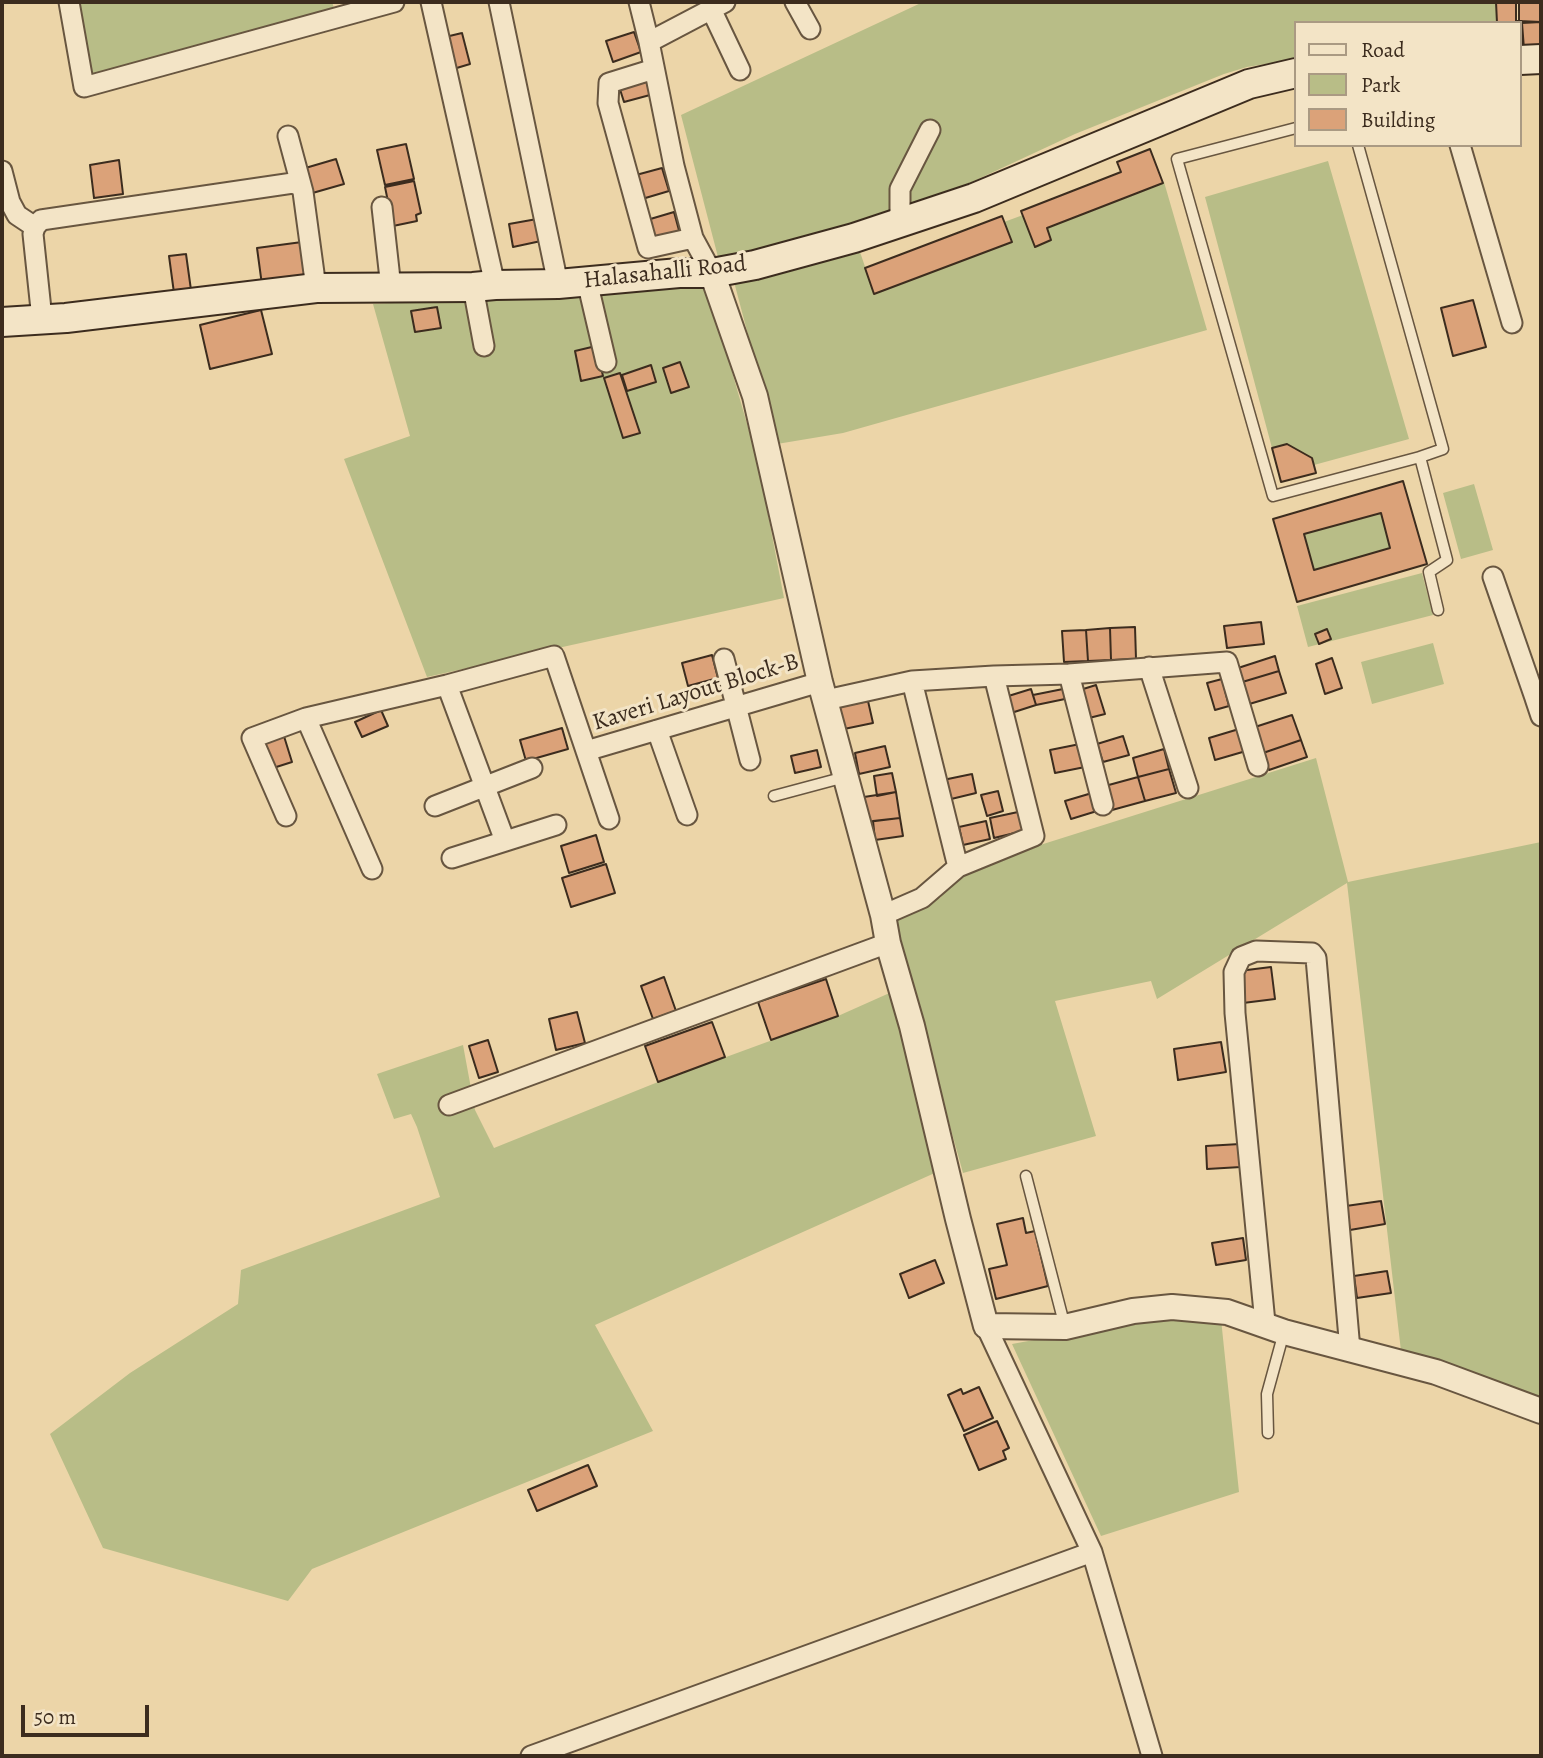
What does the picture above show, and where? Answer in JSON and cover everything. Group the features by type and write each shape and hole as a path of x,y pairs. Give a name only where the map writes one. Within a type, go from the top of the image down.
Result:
{"main road":[{"path":"1522,60 1541,59"},
{"name":"Halasahalli Road","path":"2,322 316,288 558,284 679,273 712,273 830,245 974,198 1249,84 1294,73"}],"street":[{"path":"69,2 84,87 394,2"},
{"path":"431,2 484,286 484,346"},
{"path":"499,2 558,284"},
{"path":"639,2 674,166 693,239 712,273 755,396 823,691 912,1026 986,1326 1092,1552 1152,1756"},
{"path":"795,2 810,29"},
{"path":"649,42 718,5 740,70"},
{"path":"654,69 609,83 608,103 648,248 693,239"},
{"path":"900,223 900,189 930,130"},
{"path":"288,136 303,192 316,288"},
{"path":"1461,147 1512,323"},
{"path":"2,171 10,202 17,215 35,226"},
{"path":"42,319 33,234 35,226 41,220 293,183 300,186"},
{"path":"382,207 391,288"},
{"path":"587,281 606,362"},
{"path":"1493,577 1539,703"},
{"path":"286,817 252,738 306,718 447,685 554,656 609,819"},
{"path":"724,659 750,760"},
{"name":"Kaveri Layout Block-B","path":"586,751 735,706 823,691 912,681 1069,674 1227,662 1258,766"},
{"path":"1149,667 1188,788"},
{"path":"1069,674 1103,805"},
{"path":"883,915 922,898 958,867 1034,836 994,676"},
{"path":"912,681 958,867"},
{"path":"447,685 505,841"},
{"path":"306,718 372,869"},
{"path":"657,730 687,816"},
{"path":"435,806 532,768"},
{"path":"452,858 556,825"},
{"path":"449,1105 888,943"},
{"path":"1275,1328 1235,1013 1234,972 1241,957 1256,951 1312,953 1316,958 1350,1350"},
{"path":"986,1326 1065,1327 1133,1311 1172,1307 1227,1311 1350,1350 1436,1372 1541,1411"},
{"path":"531,1756 1092,1552"}],"lane":[{"path":"1294,129 1177,159 1273,496 1443,449 1358,147"},
{"path":"1420,457 1447,560 1429,572 1438,610"},
{"path":"774,796 845,776"},
{"path":"1026,1176 1065,1327"},
{"path":"1268,1433 1267,1394 1275,1328"}],"green space":[{"path":"79,2 332,2 335,11 90,75"},
{"path":"923,2 1496,2 1497,21 1294,21 1294,59 1247,67 1224,74 1075,134 946,194 822,239 733,260 718,257 681,115"},
{"path":"1328,161 1409,439 1314,465 1312,458 1287,444 1272,448 1205,197"},
{"path":"1164,182 1207,330 843,433 777,444 733,278 860,252 874,293 1004,222 1023,215 1036,246 1051,240 1047,228"},
{"path":"707,285 758,462 784,598 427,677 344,459 410,436 373,304"},
{"path":"1474,484 1493,550 1461,559 1443,493"},
{"path":"1381,513 1390,548 1314,570 1304,534"},
{"path":"1422,573 1433,615 1308,647 1297,606"},
{"path":"1433,643 1444,684 1372,704 1361,662"},
{"path":"1316,758 1348,882 1541,842 1541,1400 1401,1351 1347,883 1157,999 1151,981 1055,1001 1096,1136 963,1173 894,924 910,908 940,898 964,869"},
{"path":"894,991 937,1172 595,1325 653,1431 312,1569 288,1601 103,1548 50,1434 130,1373 238,1304 241,1270 440,1197 411,1114 394,1119 377,1074 463,1045 475,1110 494,1148 658,1082 838,1016"},
{"path":"1160,1317 1221,1319 1239,1492 1101,1536 1012,1344"}],"building":[{"path":"1496,2 1516,2 1516,21 1497,21"},
{"path":"1519,2 1541,2 1541,22 1519,21"},
{"path":"1541,22 1541,48 1524,49 1522,23"},
{"path":"634,32 641,52 613,62 606,41"},
{"path":"462,33 470,64 450,70 441,38"},
{"path":"645,75 650,95 624,102 618,83"},
{"path":"406,144 414,179 385,185 377,150"},
{"path":"1150,149 1163,183 1047,228 1051,240 1035,247 1021,211 1121,172 1117,162"},
{"path":"336,159 344,184 309,194 302,169"},
{"path":"119,160 123,194 94,198 90,165"},
{"path":"662,168 669,191 642,199 636,175"},
{"path":"414,181 421,213 416,215 417,221 393,226 385,187"},
{"path":"674,212 680,234 653,241 647,220"},
{"path":"1002,216 1012,242 874,294 865,268"},
{"path":"537,219 541,241 513,247 509,224"},
{"path":"302,242 307,279 262,285 257,248"},
{"path":"186,254 191,290 174,293 169,256"},
{"path":"1473,300 1486,347 1453,356 1441,308"},
{"path":"437,307 441,328 415,332 411,311"},
{"path":"261,310 272,354 210,369 200,325"},
{"path":"596,346 603,376 581,381 575,351"},
{"path":"680,362 689,387 671,393 663,368"},
{"path":"651,365 656,382 627,391 622,375"},
{"path":"620,373 640,433 623,438 604,378"},
{"path":"1287,444 1312,458 1316,473 1281,482 1272,448"},
{"path":"1403,481 1427,564 1297,602 1273,519","holes":["1381,513 1390,548 1314,570 1304,534"]},
{"path":"1261,622 1264,644 1227,648 1224,626"},
{"path":"1135,627 1136,659 1111,660 1110,628"},
{"path":"1110,628 1111,660 1088,661 1086,630"},
{"path":"1327,629 1331,639 1319,644 1315,634"},
{"path":"1086,630 1088,661 1064,662 1062,631"},
{"path":"712,655 718,678 688,686 682,663"},
{"path":"1275,656 1279,671 1239,683 1235,669"},
{"path":"1332,658 1342,688 1325,694 1316,664"},
{"path":"1279,671 1286,693 1246,705 1239,683"},
{"path":"1222,679 1229,706 1215,710 1207,683"},
{"path":"1096,685 1105,714 1089,718 1080,690"},
{"path":"1031,689 1036,705 1008,714 1002,698"},
{"path":"1063,689 1065,699 1036,705 1033,695"},
{"path":"868,701 873,723 844,729 839,707"},
{"path":"381,710 388,726 362,737 355,722"},
{"path":"1292,715 1301,740 1263,753 1255,727"},
{"path":"562,728 568,749 526,761 520,740"},
{"path":"1239,729 1246,751 1215,760 1209,738"},
{"path":"283,733 292,762 270,769 261,740"},
{"path":"1123,736 1129,755 1103,762 1097,744"},
{"path":"1301,740 1307,757 1269,770 1263,753"},
{"path":"1080,744 1085,767 1055,773 1050,750"},
{"path":"885,746 890,767 859,774 855,753"},
{"path":"1164,749 1169,769 1138,777 1133,758"},
{"path":"817,750 821,767 795,773 791,756"},
{"path":"1169,769 1176,793 1145,801 1138,777"},
{"path":"892,773 896,792 877,796 874,776"},
{"path":"972,774 976,793 947,800 943,780"},
{"path":"1138,777 1145,801 1112,810 1105,786"},
{"path":"998,791 1003,811 987,816 981,795"},
{"path":"896,792 900,818 867,822 864,797"},
{"path":"1092,793 1097,811 1071,819 1065,801"},
{"path":"1018,812 1023,831 994,838 990,818"},
{"path":"900,818 903,836 875,840 873,821"},
{"path":"986,821 990,839 963,845 959,827"},
{"path":"596,835 604,862 569,873 561,846"},
{"path":"606,864 615,893 571,907 562,878"},
{"path":"1271,967 1275,999 1243,1003 1239,971"},
{"path":"664,977 676,1011 653,1019 641,986"},
{"path":"826,979 838,1016 771,1040 758,1002"},
{"path":"577,1012 585,1043 556,1050 549,1019"},
{"path":"712,1022 725,1057 658,1082 645,1046"},
{"path":"488,1040 498,1072 479,1078 469,1046"},
{"path":"1221,1042 1226,1072 1178,1080 1174,1049"},
{"path":"1240,1144 1241,1167 1207,1169 1206,1146"},
{"path":"1381,1201 1385,1224 1350,1230 1346,1206"},
{"path":"1023,1218 1026,1233 1035,1231 1048,1286 996,1299 989,1269 1007,1265 997,1224"},
{"path":"1243,1238 1246,1260 1216,1265 1212,1243"},
{"path":"935,1260 944,1283 909,1298 900,1274"},
{"path":"1387,1271 1391,1293 1357,1298 1354,1276"},
{"path":"979,1387 993,1418 964,1431 948,1395 961,1389 963,1394"},
{"path":"997,1421 1009,1448 1003,1451 1006,1459 979,1470 964,1435"},
{"path":"588,1465 597,1486 537,1511 528,1490"}]}
